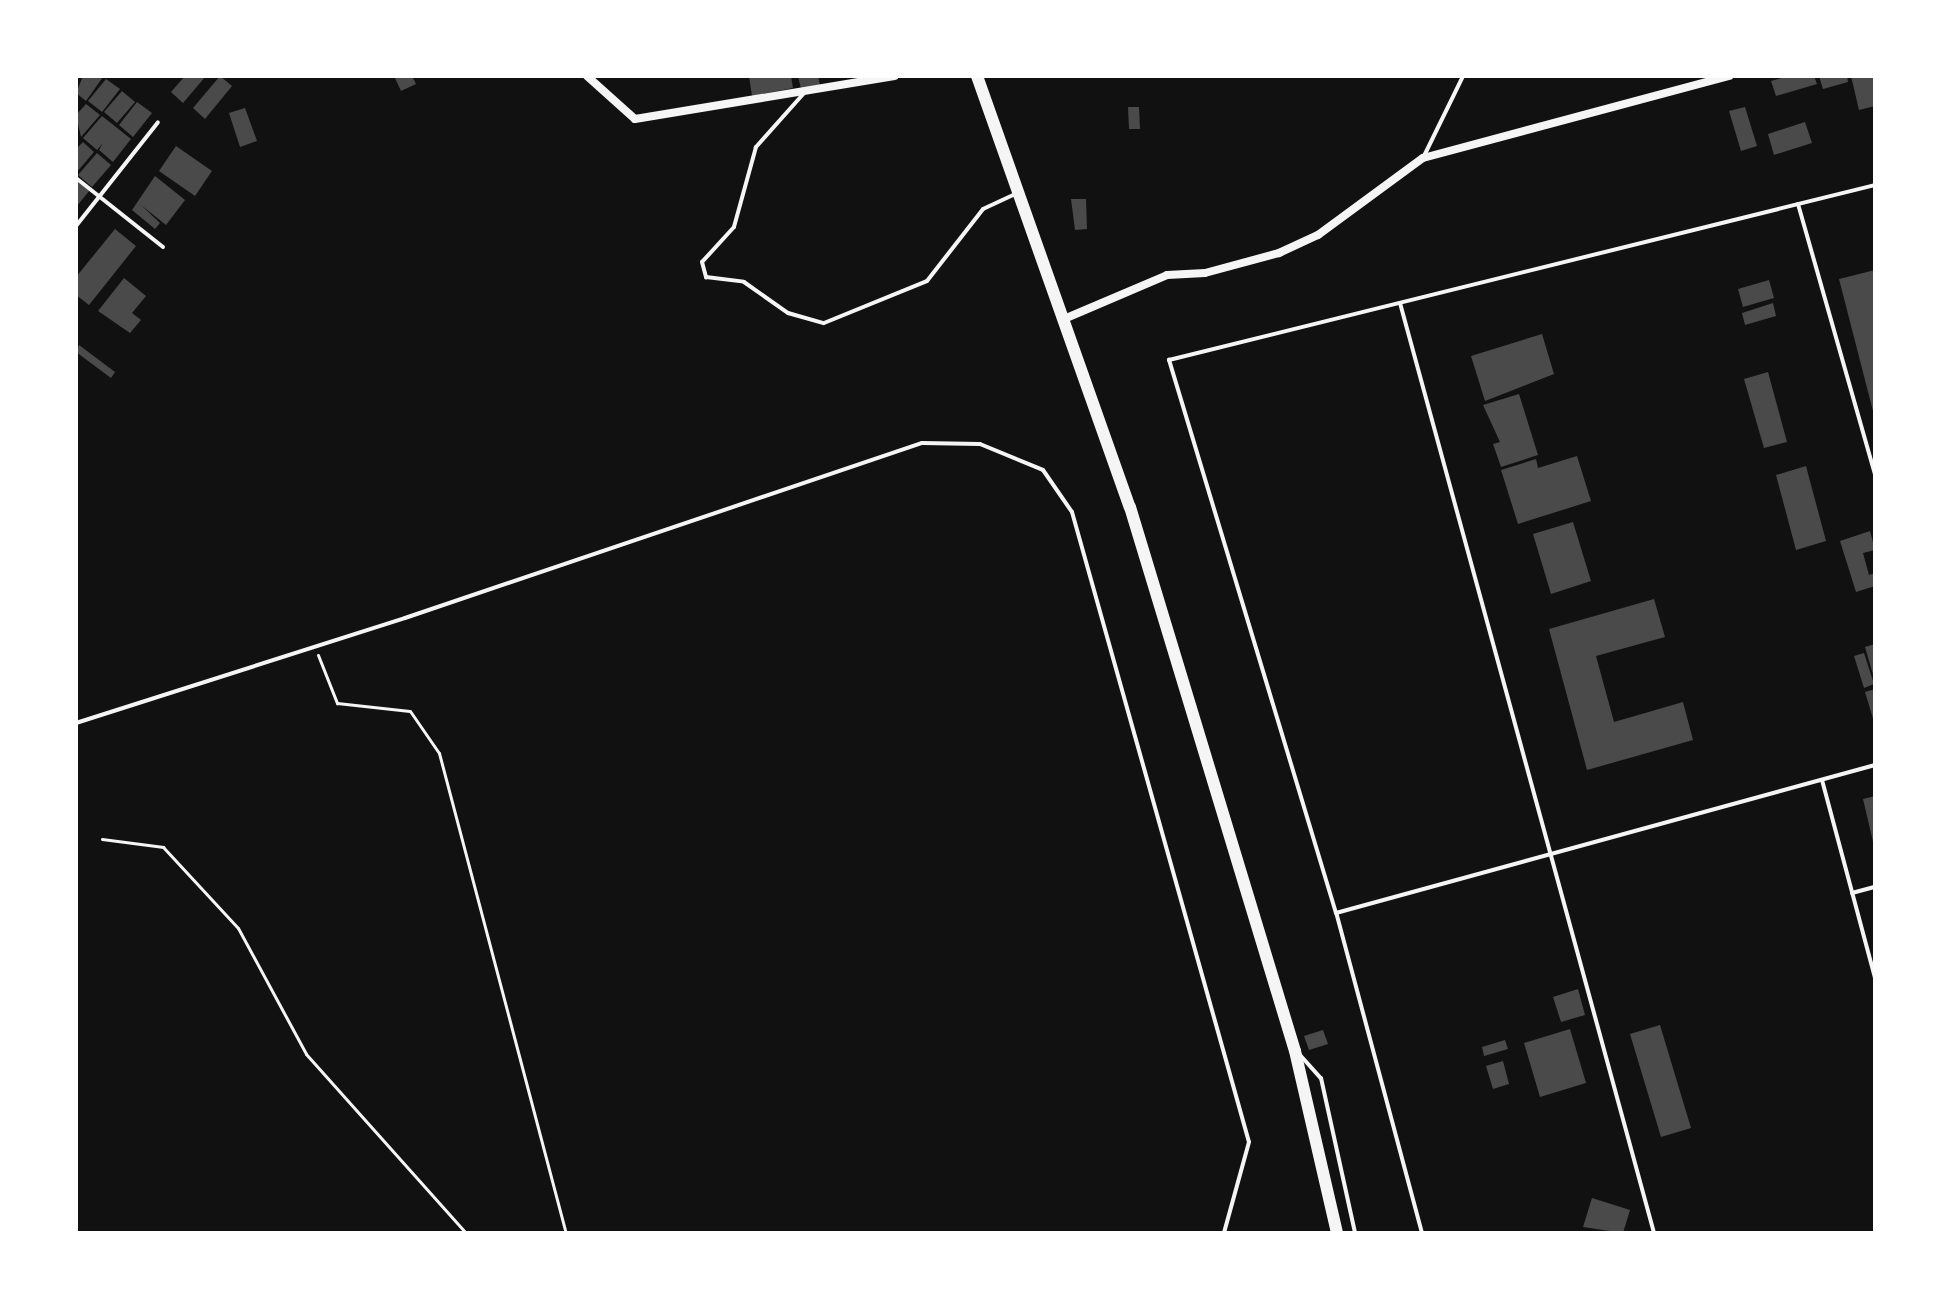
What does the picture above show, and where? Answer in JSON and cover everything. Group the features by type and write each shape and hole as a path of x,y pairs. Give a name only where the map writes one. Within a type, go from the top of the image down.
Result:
{"main road":[{"path":"977,76 1130,507 1295,1051 1337,1233"}],"street":[{"path":"587,76 635,119 894,76"},
{"path":"1064,319 1167,275 1205,273 1279,253 1328,229 1423,158 1729,76"}],"lane":[{"path":"1423,158 1463,76"},
{"path":"806,92 756,147 734,227 702,262 706,277 744,282 788,313 824,323 927,281 983,209 1017,193"},
{"path":"76,226 158,122"},
{"path":"76,178 163,247"},
{"path":"1422,1233 1336,913 1169,360 1875,185"},
{"path":"1798,204 1875,475"},
{"path":"1400,303 1654,1233"},
{"path":"76,723 315,647 922,443 980,444 1043,470 1072,512 1249,1142 1224,1233"},
{"path":"1336,913 1875,765"},
{"path":"1822,779 1875,978"},
{"path":"1852,893 1875,887"},
{"path":"1295,1051 1316,1066 1321,1078 1355,1233"}],"path":[{"path":"315,647 337,703 410,711 439,753 566,1233"},
{"path":"102,839 163,847 238,928 306,1054 466,1233"}],"building":[{"path":"83,76 103,77 86,101 76,93"},
{"path":"185,76 206,76 183,103 171,92"},
{"path":"220,76 232,86 205,119 193,108"},
{"path":"394,76 412,76 416,84 401,91"},
{"path":"749,76 791,76 793,88 752,96"},
{"path":"798,76 818,76 820,85 801,89"},
{"path":"1789,76 1814,76 1817,84 1776,96 1771,81"},
{"path":"1819,76 1847,76 1848,82 1823,89"},
{"path":"1851,76 1875,76 1875,106 1859,110"},
{"path":"106,79 120,89 102,112 88,101"},
{"path":"122,91 135,102 117,123 104,112"},
{"path":"137,102 152,113 133,137 119,125"},
{"path":"86,104 100,115 81,137 76,115"},
{"path":"1128,107 1139,107 1140,129 1129,129"},
{"path":"1745,107 1757,146 1741,151 1729,111"},
{"path":"245,108 257,141 240,147 229,113"},
{"path":"102,116 131,139 113,162 99,150 103,143 97,150 83,138"},
{"path":"1805,122 1812,143 1774,155 1768,134"},
{"path":"83,142 94,152 76,173 76,149"},
{"path":"176,146 212,171 195,196 159,171"},
{"path":"97,153 111,165 92,187 78,175"},
{"path":"155,176 185,200 166,225 141,205 160,223 155,229 132,210"},
{"path":"76,179 90,190 76,207"},
{"path":"1071,199 1086,199 1087,229 1075,230"},
{"path":"115,229 136,246 89,305 76,295 76,277"},
{"path":"1875,270 1875,415 1874,415 1839,279"},
{"path":"124,278 146,296 132,313 141,320 130,333 98,311"},
{"path":"1769,280 1774,298 1743,307 1738,289"},
{"path":"1773,303 1776,316 1745,325 1742,313"},
{"path":"1542,334 1554,374 1485,401 1471,356"},
{"path":"79,345 115,372 111,378 76,352"},
{"path":"1768,372 1787,442 1764,448 1744,379"},
{"path":"1519,394 1538,455 1501,467 1493,444 1500,442 1483,405"},
{"path":"1577,456 1591,501 1518,524 1501,470 1536,459 1538,468"},
{"path":"1806,466 1826,541 1796,550 1776,475"},
{"path":"1573,522 1591,581 1551,594 1533,534"},
{"path":"1870,531 1875,550 1863,553 1869,575 1875,573 1875,586 1856,592 1840,541"},
{"path":"1654,599 1665,637 1596,656 1614,722 1683,702 1693,740 1587,770 1549,629"},
{"path":"1875,644 1875,678 1874,678 1865,647"},
{"path":"1864,653 1874,684 1864,688 1854,656"},
{"path":"1875,689 1875,722 1874,722 1865,692"},
{"path":"1875,796 1875,846 1874,846 1863,799"},
{"path":"1578,989 1585,1015 1561,1022 1553,997"},
{"path":"1660,1025 1691,1128 1661,1137 1630,1034"},
{"path":"1570,1029 1586,1083 1540,1097 1524,1043"},
{"path":"1323,1030 1328,1044 1309,1050 1304,1036"},
{"path":"1505,1040 1508,1049 1484,1056 1482,1047"},
{"path":"1503,1061 1509,1084 1493,1089 1486,1066"},
{"path":"1592,1198 1630,1210 1623,1233 1583,1227"}]}
